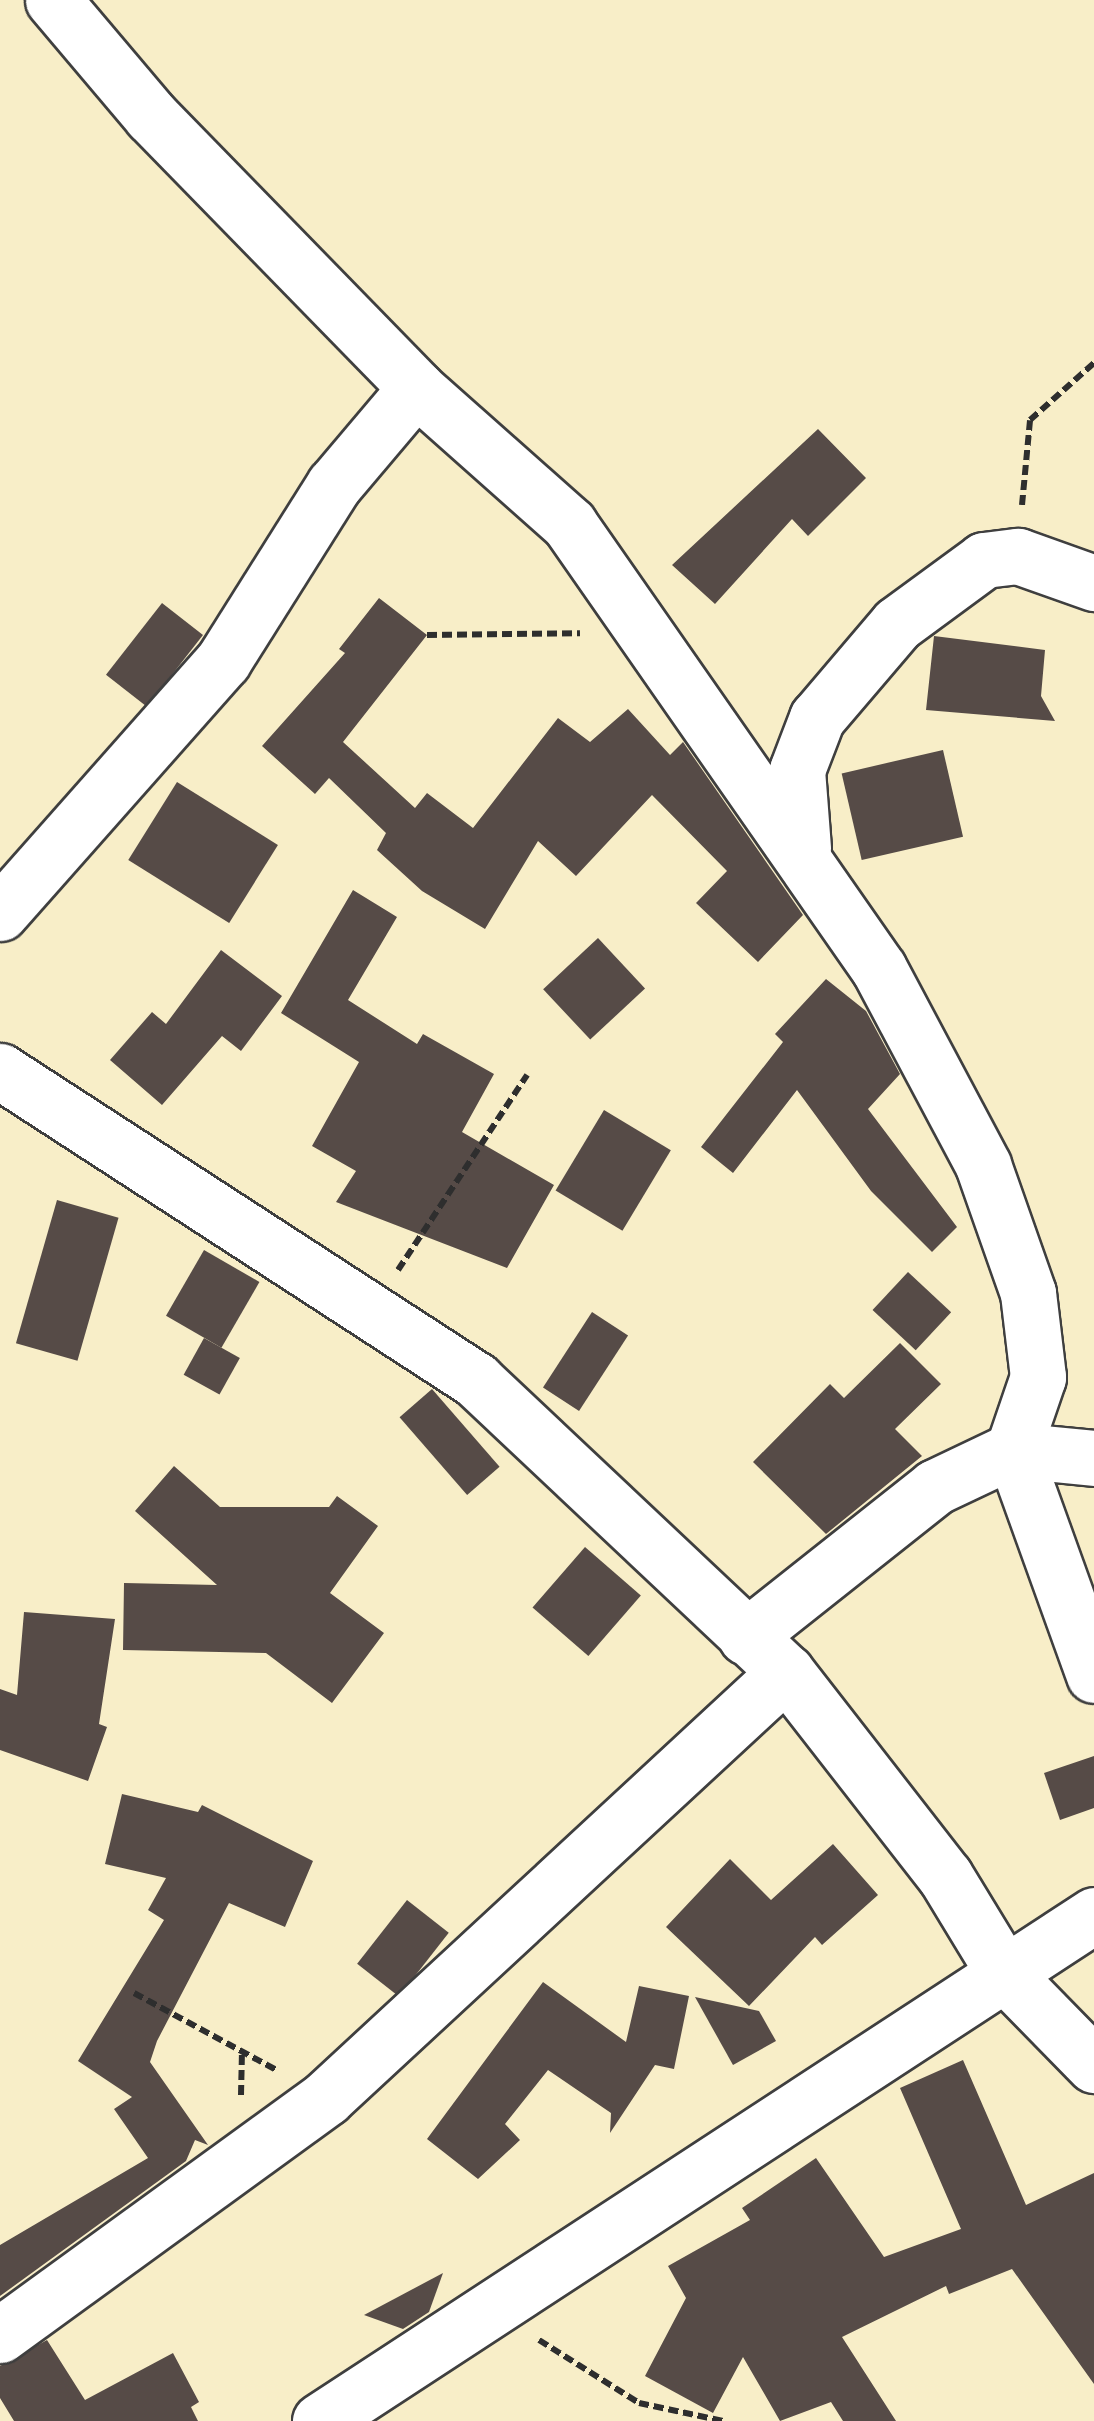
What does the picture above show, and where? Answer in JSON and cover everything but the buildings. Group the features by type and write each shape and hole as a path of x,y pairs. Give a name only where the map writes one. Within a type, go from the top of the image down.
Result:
{"street":[{"path":"53,0 151,116 416,388 569,524 667,653 878,969 982,1165 1022,1275 1038,1377 1013,1450 1094,1675"},
{"path":"0,913 223,661 334,485 416,388"},
{"path":"804,854 797,770 817,718 896,624 952,576 1018,556 1094,584"},
{"path":"0,1071 373,1307 476,1380 786,1672 945,1876 1004,1973 1094,2065"},
{"path":"746,1637 935,1488 1013,1450 1094,1458"},
{"path":"0,2335 326,2098 786,1672"},
{"path":"320,2421 1094,1915"}],"path":[{"path":"1018,556 1030,420 1094,363"},
{"path":"427,636 624,633 667,653"},
{"path":"373,1307 527,1074"},
{"path":"134,1993 326,2098"},
{"path":"491,2310 639,2403 723,2421"}],"shaded area":[{"path":"0,0 1094,0 1094,2421 0,2421"}]}
